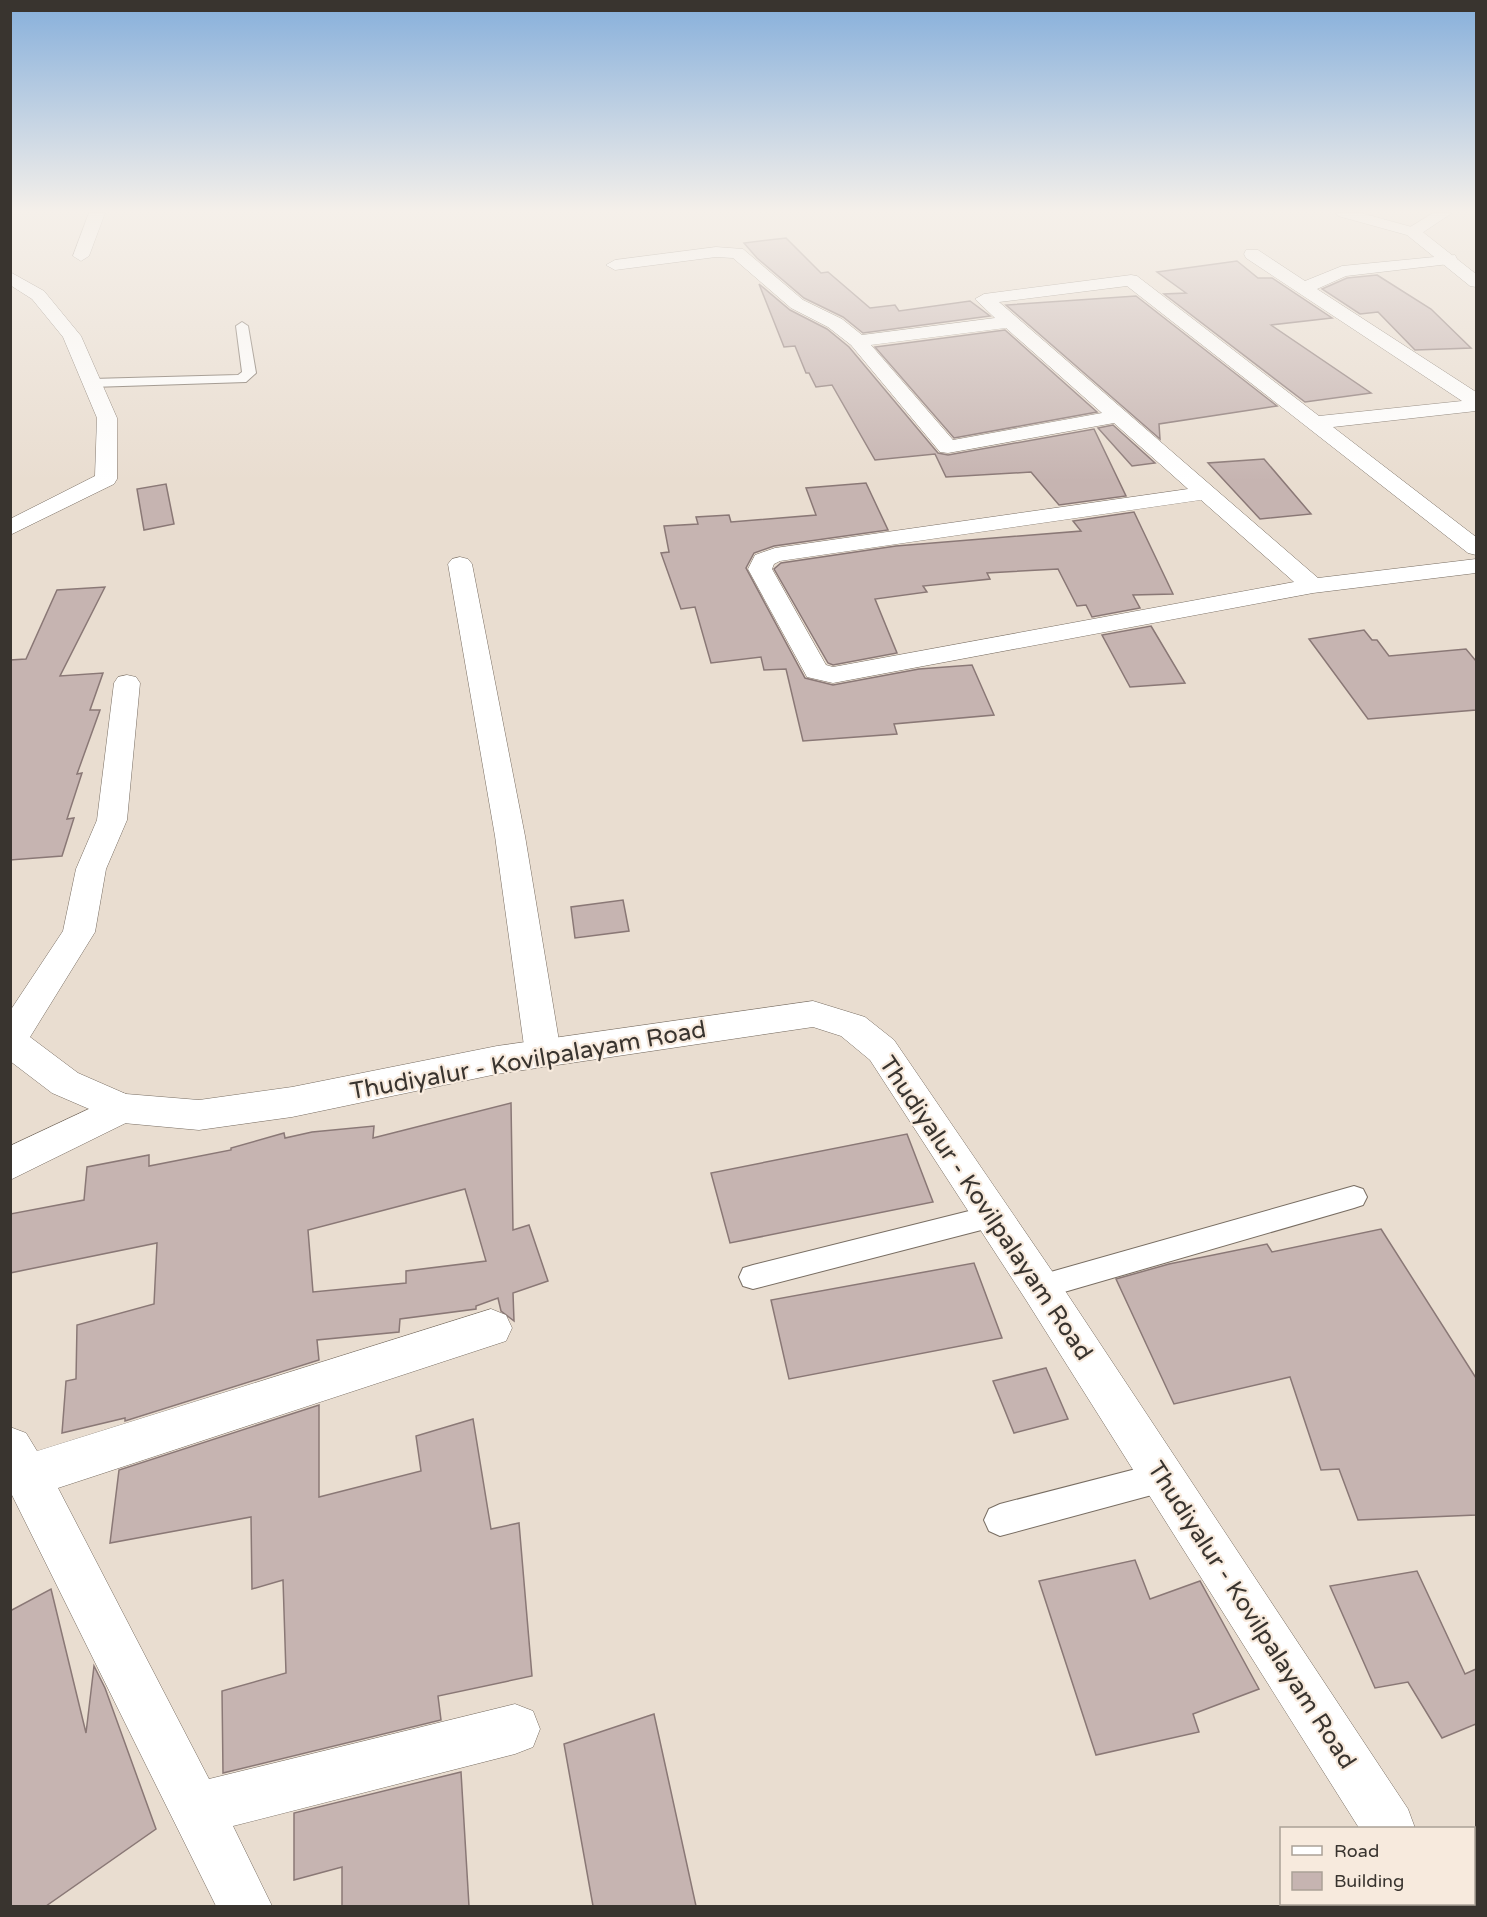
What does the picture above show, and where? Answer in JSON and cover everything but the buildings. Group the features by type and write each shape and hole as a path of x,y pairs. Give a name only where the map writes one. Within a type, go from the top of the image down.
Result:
{"street":[{"path":"10,528 106,479 107,418 72,336 44,302"},
{"path":"795,302 835,323 858,341 872,361 948,447 1118,416"},
{"path":"988,302 1313,586"},
{"path":"1160,302 1476,548"},
{"path":"1326,302 1476,403"},
{"path":"858,341 1010,322"},
{"path":"1315,423 1476,403"},
{"path":"1206,493 775,555 763,560 760,569 816,671 834,675 1313,586 1476,566"},
{"path":"460,564 510,836 543,1053"},
{"path":"10,1041 79,932 91,870 112,820 127,682"},
{"name":"Thudiyalur - Kovilpalayam Road","path":"10,1041 65,1083 123,1108 199,1115 292,1102 543,1053 813,1014 853,1026 882,1050 993,1216 1388,1827"},
{"path":"10,1164 123,1108"},
{"path":"245,1906 19,1462 490,1328"},
{"path":"194,1809 515,1729"}],"lane":[{"path":"92,383 241,379 249,373 242,326"},
{"path":"1040,1287 1354,1197"},
{"path":"753,1278 993,1216"},
{"path":"1000,1520 1162,1477"}]}
